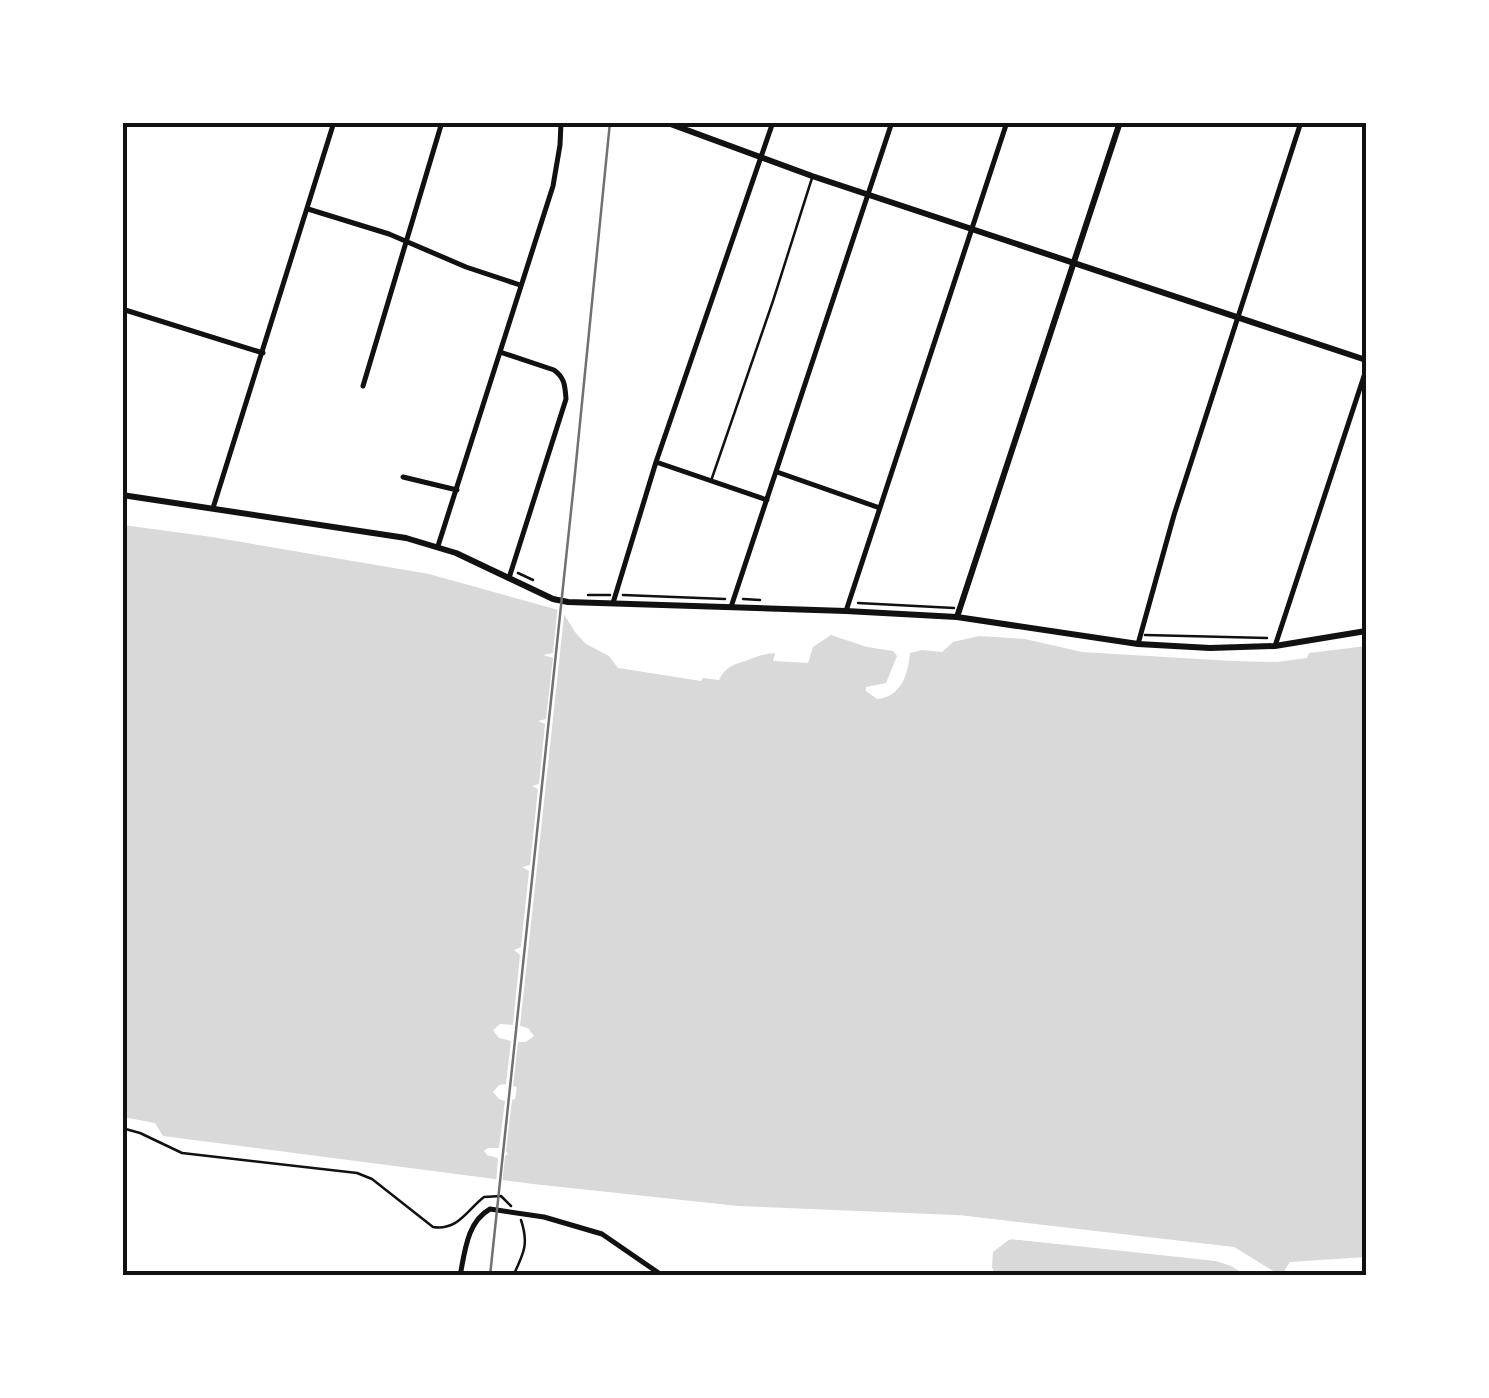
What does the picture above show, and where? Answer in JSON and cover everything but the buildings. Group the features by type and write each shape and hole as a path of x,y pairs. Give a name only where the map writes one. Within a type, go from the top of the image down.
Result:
{"main road":[{"path":"666,122 812,176 1366,360"},
{"path":"957,617 1120,122"},
{"path":"122,495 406,538 438,546 553,599 957,617 1138,644 1210,648 1274,646 1366,631"}],"street":[{"path":"213,508 334,122"},
{"path":"363,386 442,122"},
{"path":"438,546 553,186 561,122"},
{"path":"613,603 656,462 773,122"},
{"path":"731,607 892,122"},
{"path":"846,611 1007,122"},
{"path":"1138,644 1174,516 1301,122"},
{"path":"308,209 406,240 520,285"},
{"path":"122,309 263,353"},
{"path":"500,352 554,370 565,383 566,399 509,578"},
{"path":"1274,646 1366,370"},
{"path":"656,462 767,500"},
{"path":"777,472 880,508"},
{"path":"403,477 456,490"},
{"path":"460,1276 474,1223 490,1209 560,1221 602,1234 662,1276"}],"lane":[{"path":"711,481 812,176"}],"path":[{"path":"122,1128 199,1156 358,1174 372,1179 434,1227 442,1229 456,1225 484,1197 500,1196 515,1211 527,1237 513,1276"}],"shaded area":[{"path":"123,525 429,574 562,611 586,644 609,656 618,668 701,681 719,680 731,666 767,654 775,653 773,661 808,663 813,647 831,635 893,651 897,656 886,683 866,687 877,699 892,694 902,684 910,653 942,652 953,642 979,636 1025,639 1082,652 1232,661 1277,662 1307,658 1309,653 1366,646 1366,1264 1293,1269 1285,1275 1274,1275 1230,1248 955,1215 738,1206 533,1184 163,1136 155,1123 123,1117"},
{"path":"1010,1239 1067,1242 1216,1261 1246,1275 995,1276 993,1252"}],"pier":[{"path":"558,604 565,606 520,1026 528,1028 534,1036 518,1042 513,1086 517,1087 502,1185 496,1184 498,1158 484,1151 499,1148 505,1101 493,1092 506,1084 511,1041 499,1038 493,1030 500,1024 513,1025 520,955 514,950 521,947 529,871 522,867 530,865 538,789 532,786 539,784 545,724 538,721 546,719 553,658 543,655 553,653"},
{"path":"958,1215 1234,1247 1280,1275 1264,1276 1229,1253 967,1222"},
{"path":"1010,1234 1067,1237 1217,1256 1234,1261 1251,1276 1225,1262 1012,1239 995,1244"},
{"path":"1366,1257 1366,1273 1283,1273 1290,1262"}],"railway":[{"path":"490,1276 610,122"}]}
